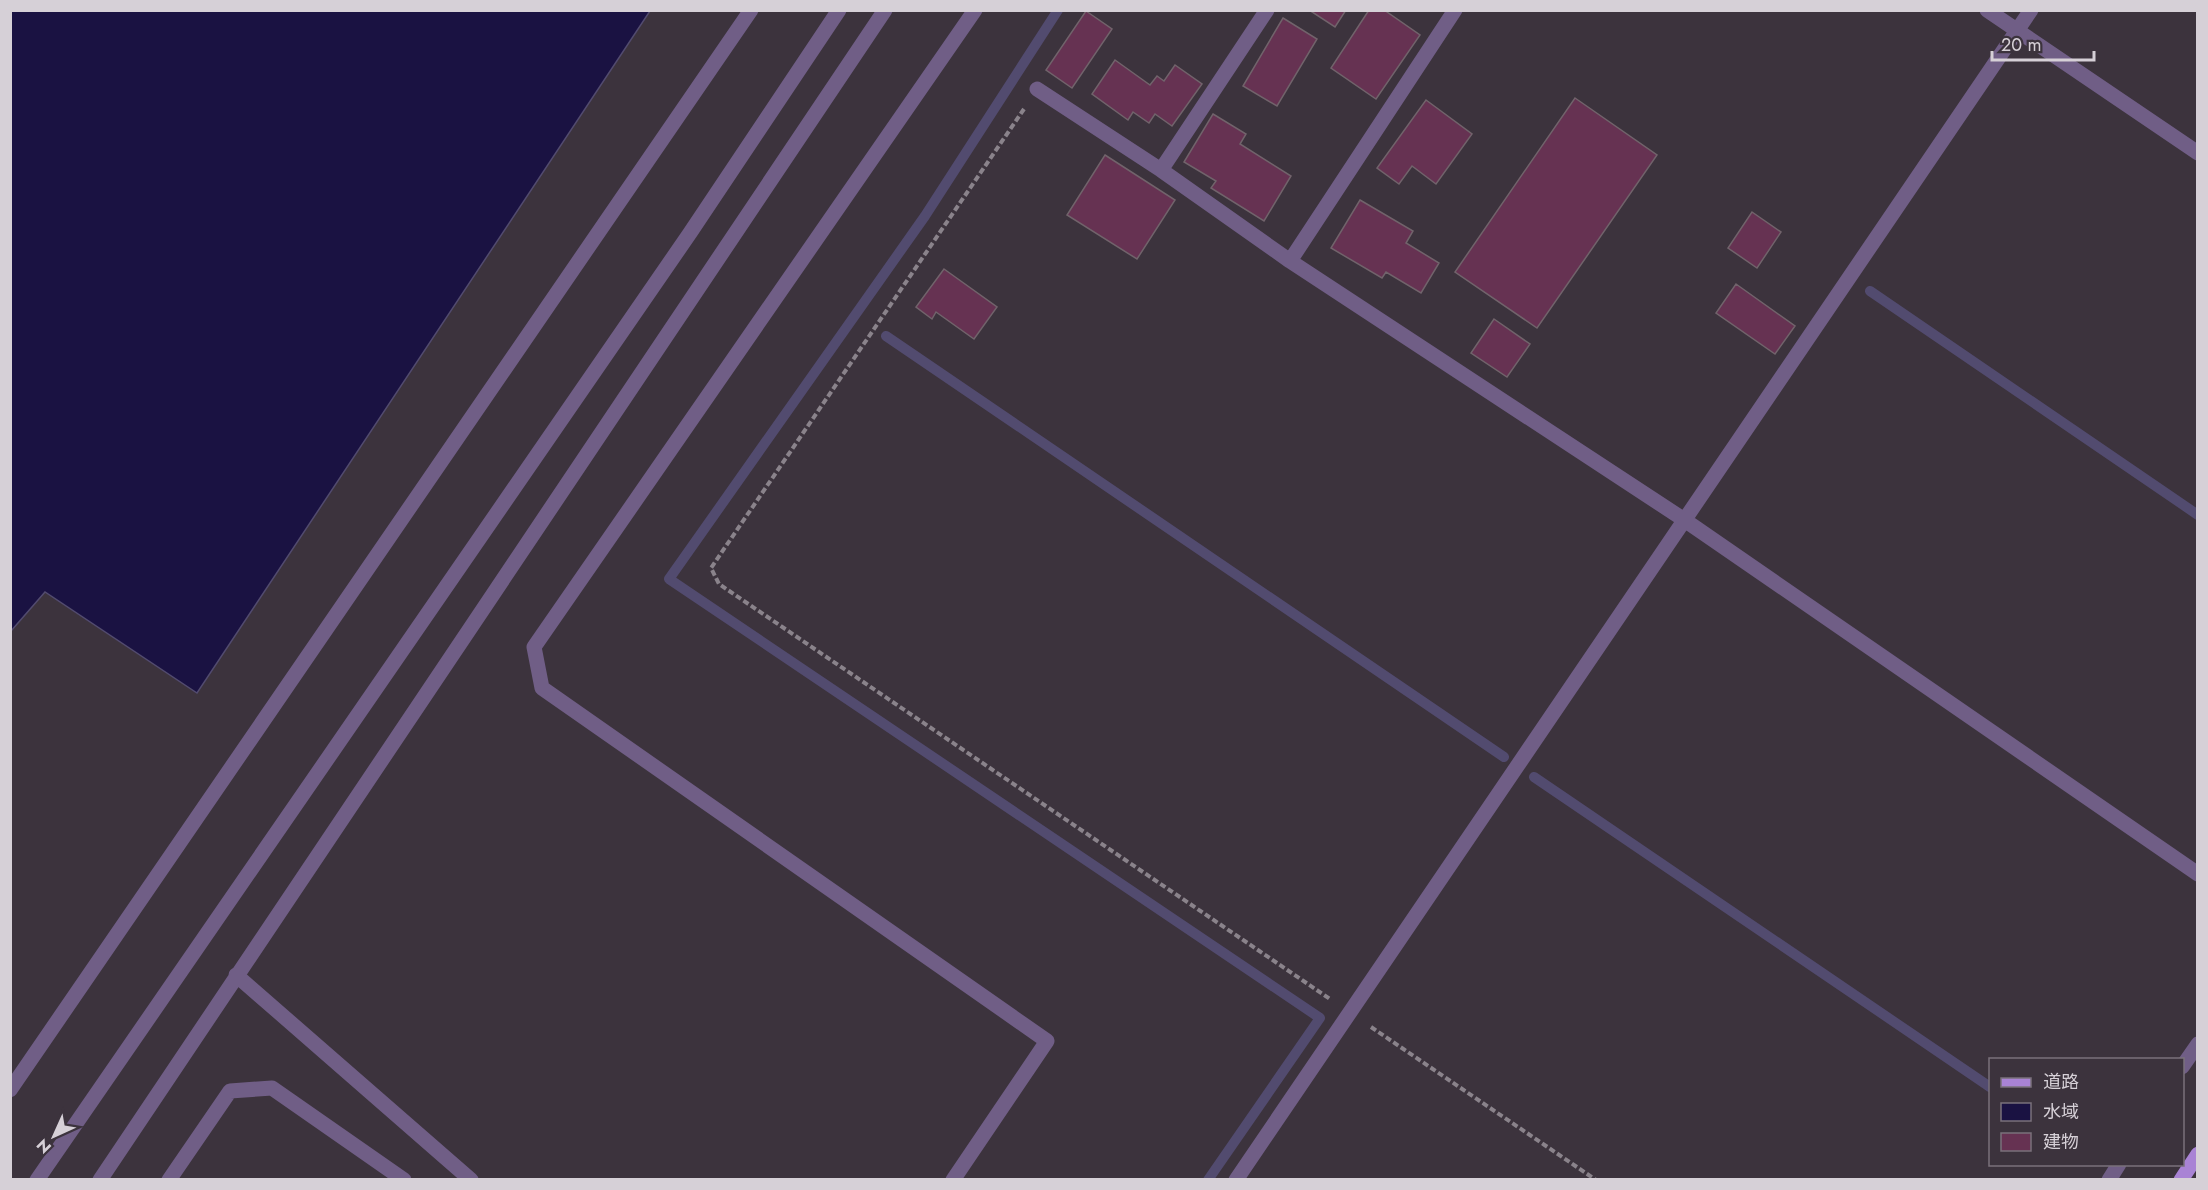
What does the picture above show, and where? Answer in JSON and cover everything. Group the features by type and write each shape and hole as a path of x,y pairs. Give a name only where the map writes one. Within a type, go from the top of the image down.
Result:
{"main road":[{"path":"2181,1179 2198,1154"}],"street":[{"path":"10,1090 751,10"},
{"path":"37,1179 684,243 838,10"},
{"path":"100,1179 885,10"},
{"path":"952,1179 1047,1041 542,688 534,646 975,10"},
{"path":"1161,170 1267,10"},
{"path":"1290,261 1455,10"},
{"path":"1987,10 2198,153"},
{"path":"1236,1179 2031,10"},
{"path":"1037,89 1161,170 1290,261 1683,519 2198,874"},
{"path":"236,975 471,1179"},
{"path":"2184,1065 2198,1044"},
{"path":"169,1179 230,1091 272,1088 404,1179"},
{"path":"2109,1179 2118,1166"}],"path":[{"path":"1037,89 711,568 719,584 1596,1179"}],"water":[{"path":"11,10 650,11 197,693 45,592 11,631"}],"building":[{"path":"1309,10 1346,10 1335,27"},
{"path":"1369,10 1384,10 1420,35 1376,99 1331,68"},
{"path":"1086,11 1112,29 1072,88 1046,70"},
{"path":"1283,18 1317,39 1277,106 1243,86"},
{"path":"1115,60 1150,85 1157,76 1164,81 1175,65 1202,84 1172,126 1155,114 1149,123 1133,112 1128,120 1092,94"},
{"path":"1575,98 1657,155 1537,328 1455,272"},
{"path":"1426,100 1472,134 1436,184 1412,166 1399,184 1377,168"},
{"path":"1213,114 1246,134 1240,144 1291,176 1264,221 1211,188 1216,181 1184,162"},
{"path":"1105,155 1175,200 1137,259 1067,215"},
{"path":"1360,200 1413,231 1406,243 1439,263 1421,293 1386,272 1382,278 1331,248"},
{"path":"1752,212 1781,232 1757,268 1728,248"},
{"path":"944,269 997,307 974,339 936,312 932,319 916,307"},
{"path":"1736,284 1795,326 1775,354 1716,313"},
{"path":"1494,319 1530,344 1507,377 1471,353"}],"waterway":[{"path":"1058,10 925,216 669,579 1320,1018 1208,1180"},
{"path":"1870,291 2198,515"},
{"path":"886,336 1504,757"},
{"path":"1534,777 1989,1086"}]}
